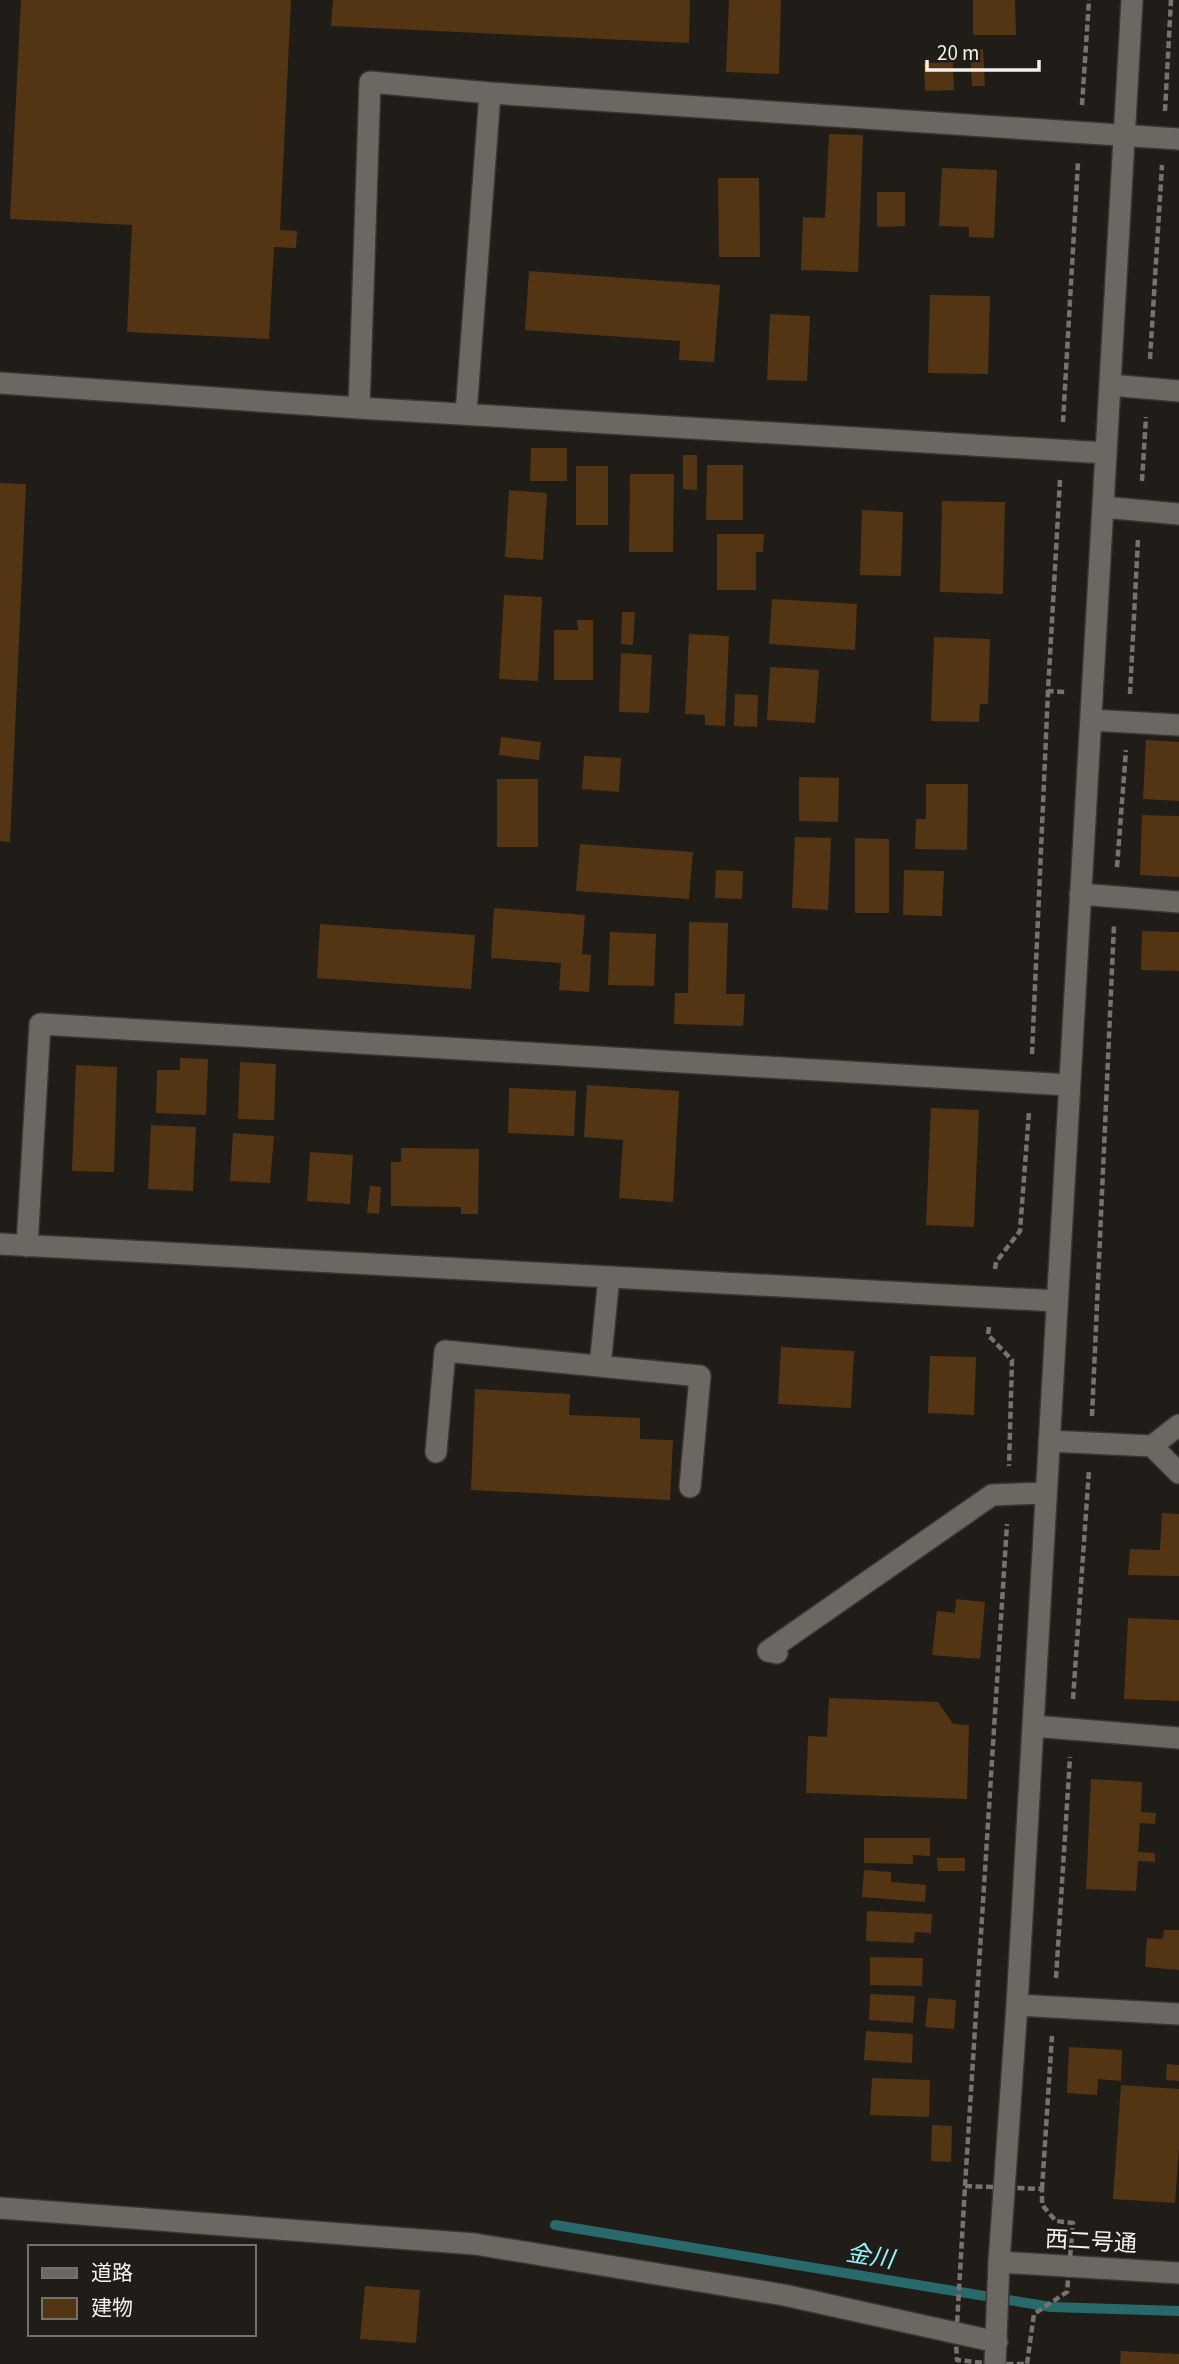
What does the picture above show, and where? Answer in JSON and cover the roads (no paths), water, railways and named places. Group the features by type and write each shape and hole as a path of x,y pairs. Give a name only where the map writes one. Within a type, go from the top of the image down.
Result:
{"street":[{"path":"995,2364 1132,0"},
{"path":"359,408 370,82 490,93 1179,139"},
{"path":"466,413 490,93"},
{"path":"0,383 359,408 1106,453"},
{"path":"1110,385 1179,391"},
{"path":"1103,507 1179,514"},
{"path":"1091,720 1179,725"},
{"path":"1080,894 1179,902"},
{"path":"27,1246 40,1024 1069,1085"},
{"path":"0,1244 1057,1300"},
{"path":"600,1366 609,1277"},
{"path":"436,1452 446,1351 701,1376 690,1487"},
{"path":"1049,1441 1152,1446 1179,1425"},
{"path":"1152,1446 1179,1472"},
{"path":"777,1653 768,1651 992,1495 1046,1493"},
{"path":"1033,1726 1179,1738"},
{"path":"1017,2005 1179,2014"},
{"path":"0,2208 475,2244 784,2294 997,2342"},
{"name":"西二号通","path":"999,2262 1179,2273"}],"waterway":[{"name":"金川","path":"555,2225 1051,2307 1179,2311"}]}
